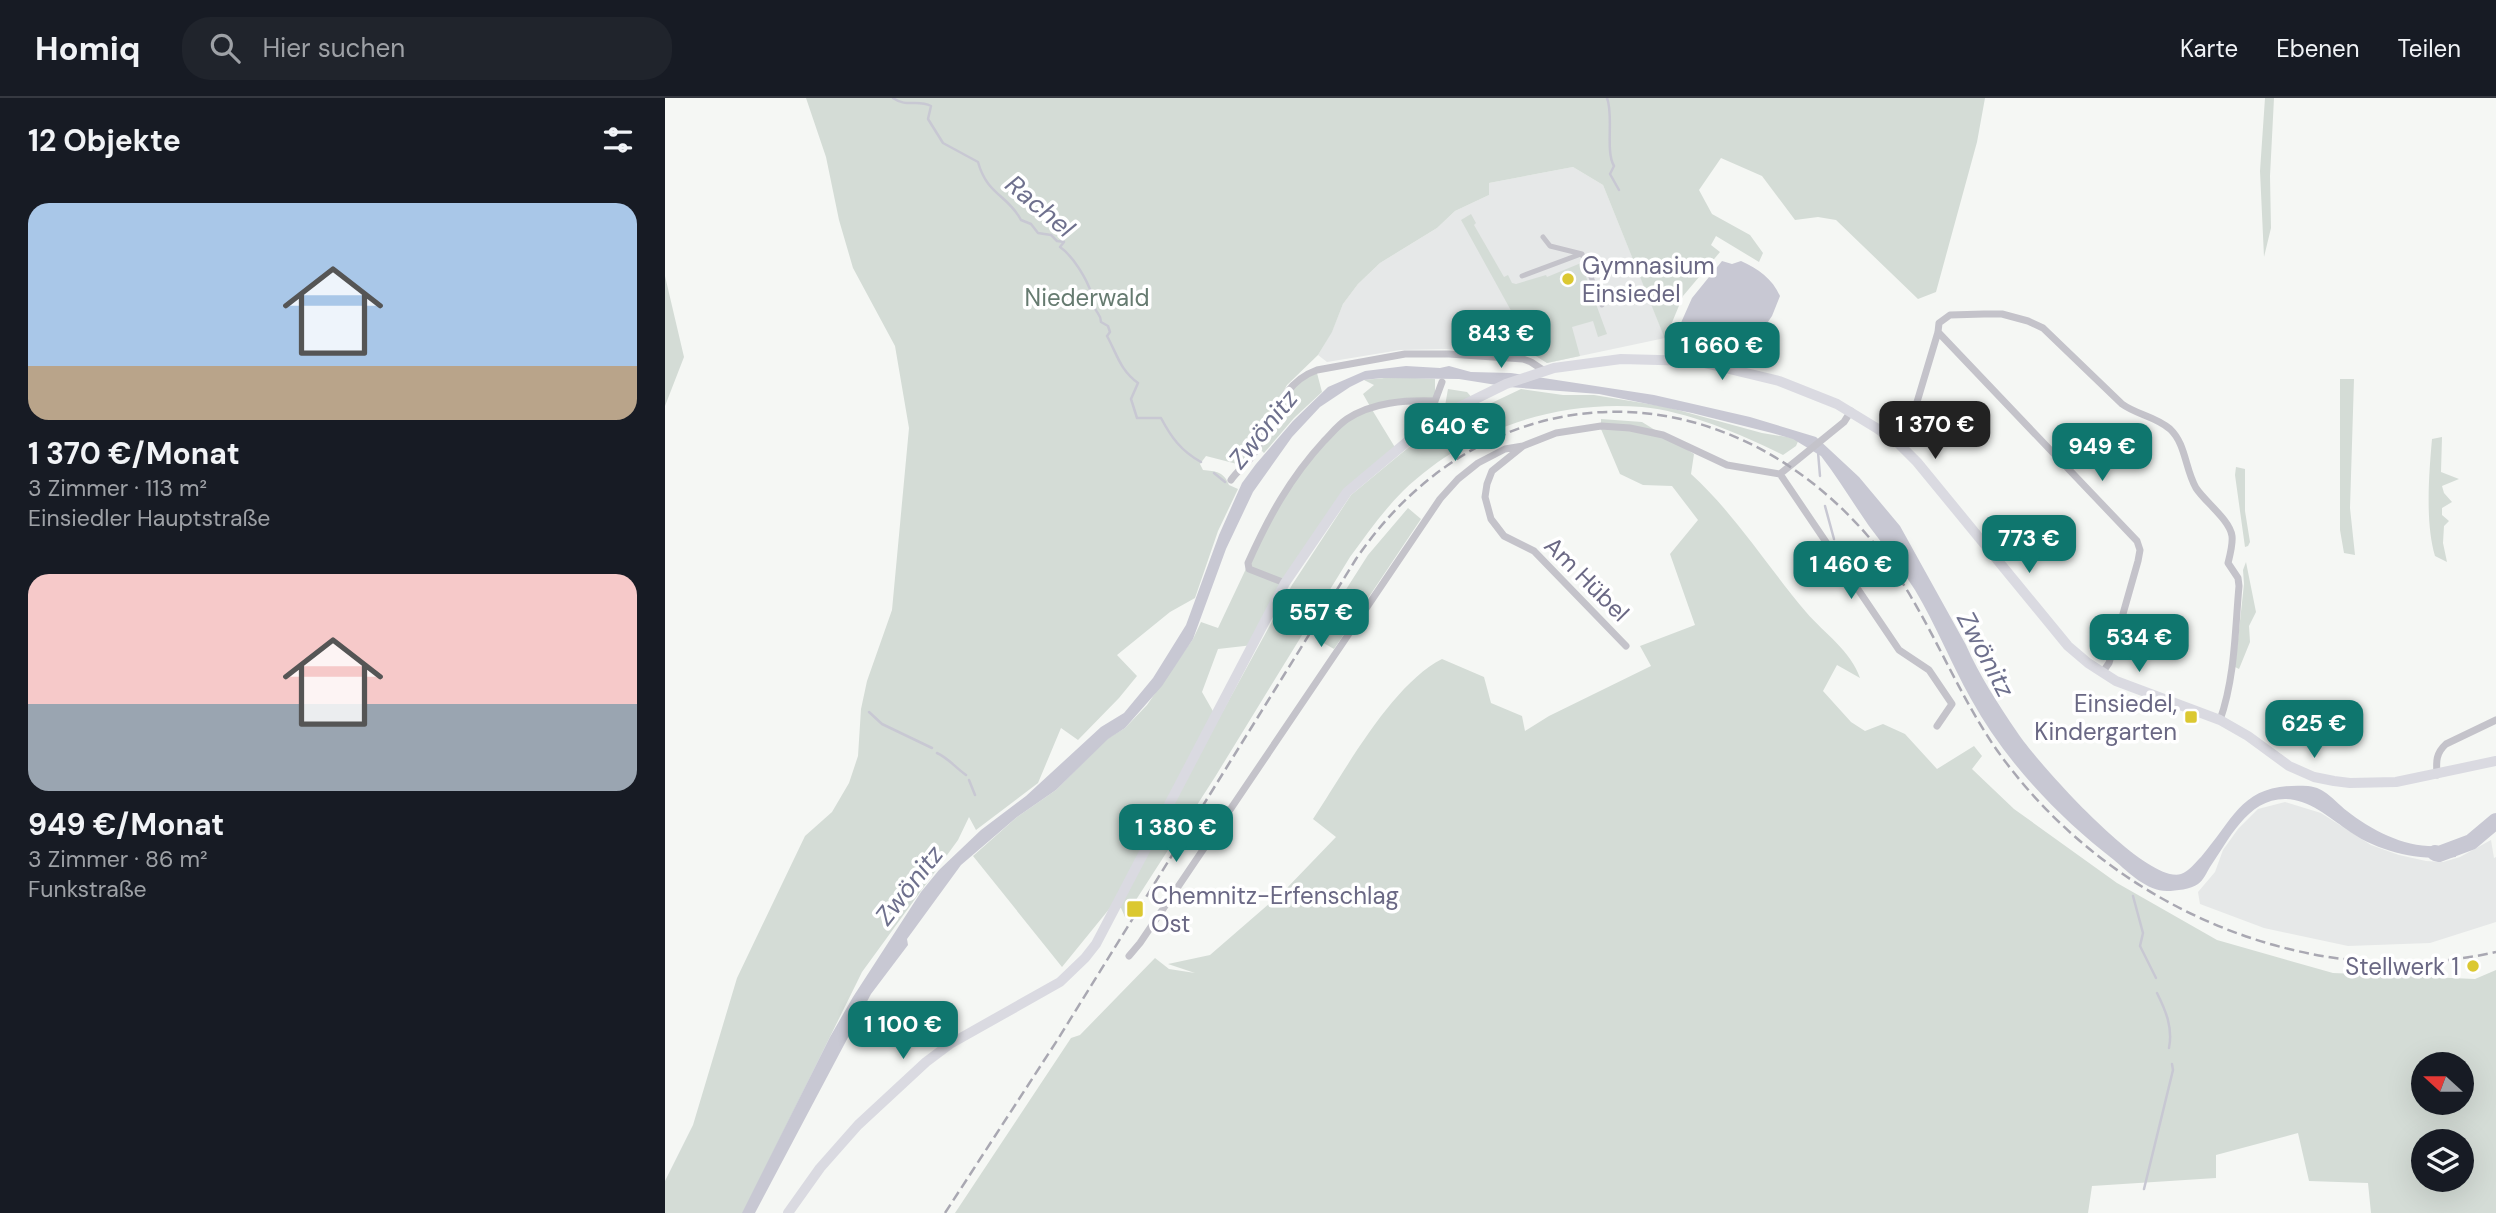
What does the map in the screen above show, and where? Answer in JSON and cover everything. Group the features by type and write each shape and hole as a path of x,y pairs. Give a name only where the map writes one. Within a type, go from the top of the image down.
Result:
{"main road":[{"path":"788,1213 820,1168 858,1125 926,1062 950,1044 1060,982 1096,944 1285,583 1347,492 1433,420 1486,393 1543,370 1621,359 1696,361 1779,381 1851,411 1897,442 2068,646 2102,673 2140,691 2220,720 2248,736 2278,760 2314,777 2350,783 2396,782 2496,761"}],"street":[{"path":"1543,237 1550,246 1582,254"},
{"path":"1522,276 1582,254"},
{"path":"1582,254 1601,305"},
{"path":"1897,442 1908,432 1939,323 1950,315 2001,314 2043,328 2122,404 2130,410 2156,418 2172,430 2181,443 2189,475 2198,491 2228,526 2232,535 2228,563 2238,578 2231,668 2220,720"},
{"path":"1938,332 2137,541 2140,550 2138,561 2109,663 2102,673"},
{"path":"1231,480 1253,456 1280,400 1304,374 1405,354 1524,359 1543,370"},
{"path":"1433,420 1435,401 1442,382"},
{"path":"1285,583 1249,569 1248,563 1277,501 1315,450 1337,427 1354,415 1381,405 1409,400 1435,401"},
{"path":"1780,474 1844,422 1851,411"},
{"path":"1129,956 1440,499 1458,479 1478,463 1505,449 1523,446 1556,433 1601,426 1630,428 1663,435 1727,465 1780,474 1899,650 1929,670 1952,704 1937,726"},
{"name":"Am Hübel","path":"1523,446 1492,471 1485,497 1491,519 1504,536 1534,551 1626,646"},
{"path":"2437,775 2436,758 2439,750 2496,720"}],"shaded area":[{"path":"1573,167 1603,185 1665,338 1547,363 1536,356 1446,349 1400,350 1327,362 1318,355 1343,304 1358,284 1380,263 1437,228 1455,211 1489,195 1489,183"},
{"path":"1722,261 1732,264 1741,261 1753,267 1769,279 1780,296 1772,316 1757,338 1740,338 1726,343 1687,333 1680,325 1692,298"},
{"path":"1406,366 1449,366 1471,372 1511,373 1654,395 1750,417 1816,437 1859,477 1900,526 1983,678 2028,747 2068,793 2119,842 2143,861 2165,872 2181,874 2187,871 2243,804 2269,790 2286,786 2320,789 2358,819 2397,840 2425,846 2454,844 2456,857 2428,858 2385,849 2358,837 2310,805 2285,799 2272,801 2250,813 2240,823 2198,884 2175,891 2145,885 2053,806 2000,745 1971,699 1915,590 1821,456 1793,439 1772,433 1599,394 1509,387 1459,379 1364,380 1320,407 1292,437 1253,492 1226,549 1193,639 1162,686 1125,728 1108,739 1056,790 1017,817 961,865 907,939 908,945 871,994 755,1213 742,1213 830,1037 921,892 939,870 981,830 1026,796 1101,727 1124,713 1153,678 1186,625 1219,535 1242,483 1256,464 1293,421 1328,387 1365,371"},
{"path":"2285,802 2321,813 2371,845 2426,861 2443,862 2460,857 2491,840 2494,858 2496,857 2496,922 2430,943 2348,946 2264,928 2200,904 2198,892 2215,872 2223,850 2238,829 2258,809"}],"green space":[{"name":"Niederwald","path":"806,98 1985,98 1977,142 1936,292 1918,299 1836,220 1818,217 1795,220 1762,176 1721,158 1699,190 1712,214 1750,235 1763,253 1759,262 1716,236 1711,245 1720,252 1683,296 1671,325 1682,341 1667,344 1603,185 1573,167 1489,183 1489,195 1455,211 1437,228 1380,263 1358,284 1343,304 1332,332 1318,355 1287,385 1241,465 1206,456 1200,464 1203,470 1219,473 1229,485 1238,489 1218,531 1195,598 1170,612 1117,655 1137,676 1078,740 1061,728 1038,783 976,830 969,817 958,840 862,972 743,1213 665,1213 665,1181 693,1125 737,978 805,836 832,812 849,783 858,756 861,709 867,681 892,610 909,428 895,346 853,268 839,220 826,157"},
{"path":"2265,98 2274,98 2270,176 2271,228 2264,257 2260,171"},
{"path":"1471,214 1476,223 1474,225 1504,277 1508,275 1512,283 1546,275 1547,277 1581,263 1607,334 1598,337 1593,321 1572,327 1580,356 1547,363 1536,356 1461,220"},
{"path":"665,276 684,357 665,406"},
{"path":"1317,373 1322,392 1294,418 1264,453 1259,448 1284,399 1301,380"},
{"path":"1395,377 1435,379 1435,401 1371,408 1363,394 1374,385 1364,380"},
{"path":"2340,379 2354,379 2350,508 2355,555 2344,553 2340,530"},
{"path":"1448,389 1467,392 1481,408 1521,389 1563,395 1594,395 1667,407 1762,433 1799,439 1796,446 1783,455 1733,432 1677,413 1642,407 1609,406 1545,414 1513,424 1455,451 1428,470 1403,491 1350,557 1215,777 1125,917 1121,908 1110,908 1062,967 973,856 1017,817 1056,790 1107,739 1125,728 1147,705 1193,639 1201,622 1218,628 1278,501 1337,427 1371,408 1396,449 1347,492 1285,583 1253,645 1218,649 1202,692 1218,720 1292,585 1351,495 1409,447 1440,434"},
{"path":"1601,419 1642,422 1694,454 1691,474 1736,523 1806,612 1856,668 1860,678 1837,665 1823,691 1851,722 1865,731 1883,724 1905,734 1937,769 1974,746 1982,756 1972,769 2014,809 2117,883 2217,940 2333,973 2475,979 2496,970 2496,1213 2371,1213 2368,1183 2309,1181 2298,1133 2216,1155 2216,1178 2092,1186 2088,1213 955,1213 1071,1038 1080,1035 1155,958 1169,969 1195,973 1168,964 1210,955 1285,890 1336,837 1313,819 1387,708 1423,671 1442,659 1484,677 1491,703 1522,716 1525,731 1549,716 1651,666 1640,646 1695,625 1670,554 1698,520 1672,486 1643,485 1620,474 1601,429"},
{"path":"2442,437 2441,472 2459,479 2442,486 2452,502 2442,508 2442,515 2449,521 2444,526 2443,543 2447,562 2435,556 2429,513 2432,439"},
{"path":"2236,467 2245,469 2245,511 2250,542 2245,547 2235,475"},
{"path":"1408,508 1421,519 1334,649 1315,638 1368,555"},
{"path":"2246,562 2256,612 2249,626 2250,642 2239,669 2235,667 2244,584 2243,570"}],"waterway":[{"name":"Rachel","path":"893,98 931,106 928,119 943,143 978,162 992,188 1021,220 1031,224 1038,233 1051,235 1057,241 1064,242 1060,247 1075,262 1087,282 1093,305 1101,322 1108,326 1110,332 1107,336 1119,361 1138,383 1131,399 1137,418 1161,418 1177,443 1201,462"},
{"path":"1607,98 1610,151 1614,166 1610,174 1619,190"},
{"path":"1818,452 1820,476"},
{"name":"Rachel","path":"1214,473 1225,482"},
{"path":"1825,506 1834,539"},
{"path":"869,712 882,724 932,748"},
{"path":"937,753 966,775"},
{"path":"969,780 975,795"},
{"name":"Zwönitz","path":"2435,853 2439,854 2471,842 2496,821"},
{"path":"2133,896 2143,933 2140,946 2156,978"},
{"path":"2157,993 2168,1020 2169,1048"},
{"path":"2144,1189 2173,1070 2172,1064"}],"railway":[{"path":"945,1213 1058,1039 1356,559 1409,497 1469,451 1535,423 1604,412 1674,418 1742,440 1808,479 1867,535 1886,559 1918,610 1992,743 2037,800 2090,849 2149,891 2213,924 2281,947 2352,960 2424,962 2496,952"}],"place":[{"name":"Gymnasium Einsiedel","path":"1568,279"},
{"name":"Einsiedel, Kindergarten","path":"2191,717"},
{"name":"Chemnitz-Erfenschlag Ost","path":"1135,909"},
{"name":"Stellwerk 1","path":"2473,966"}]}
